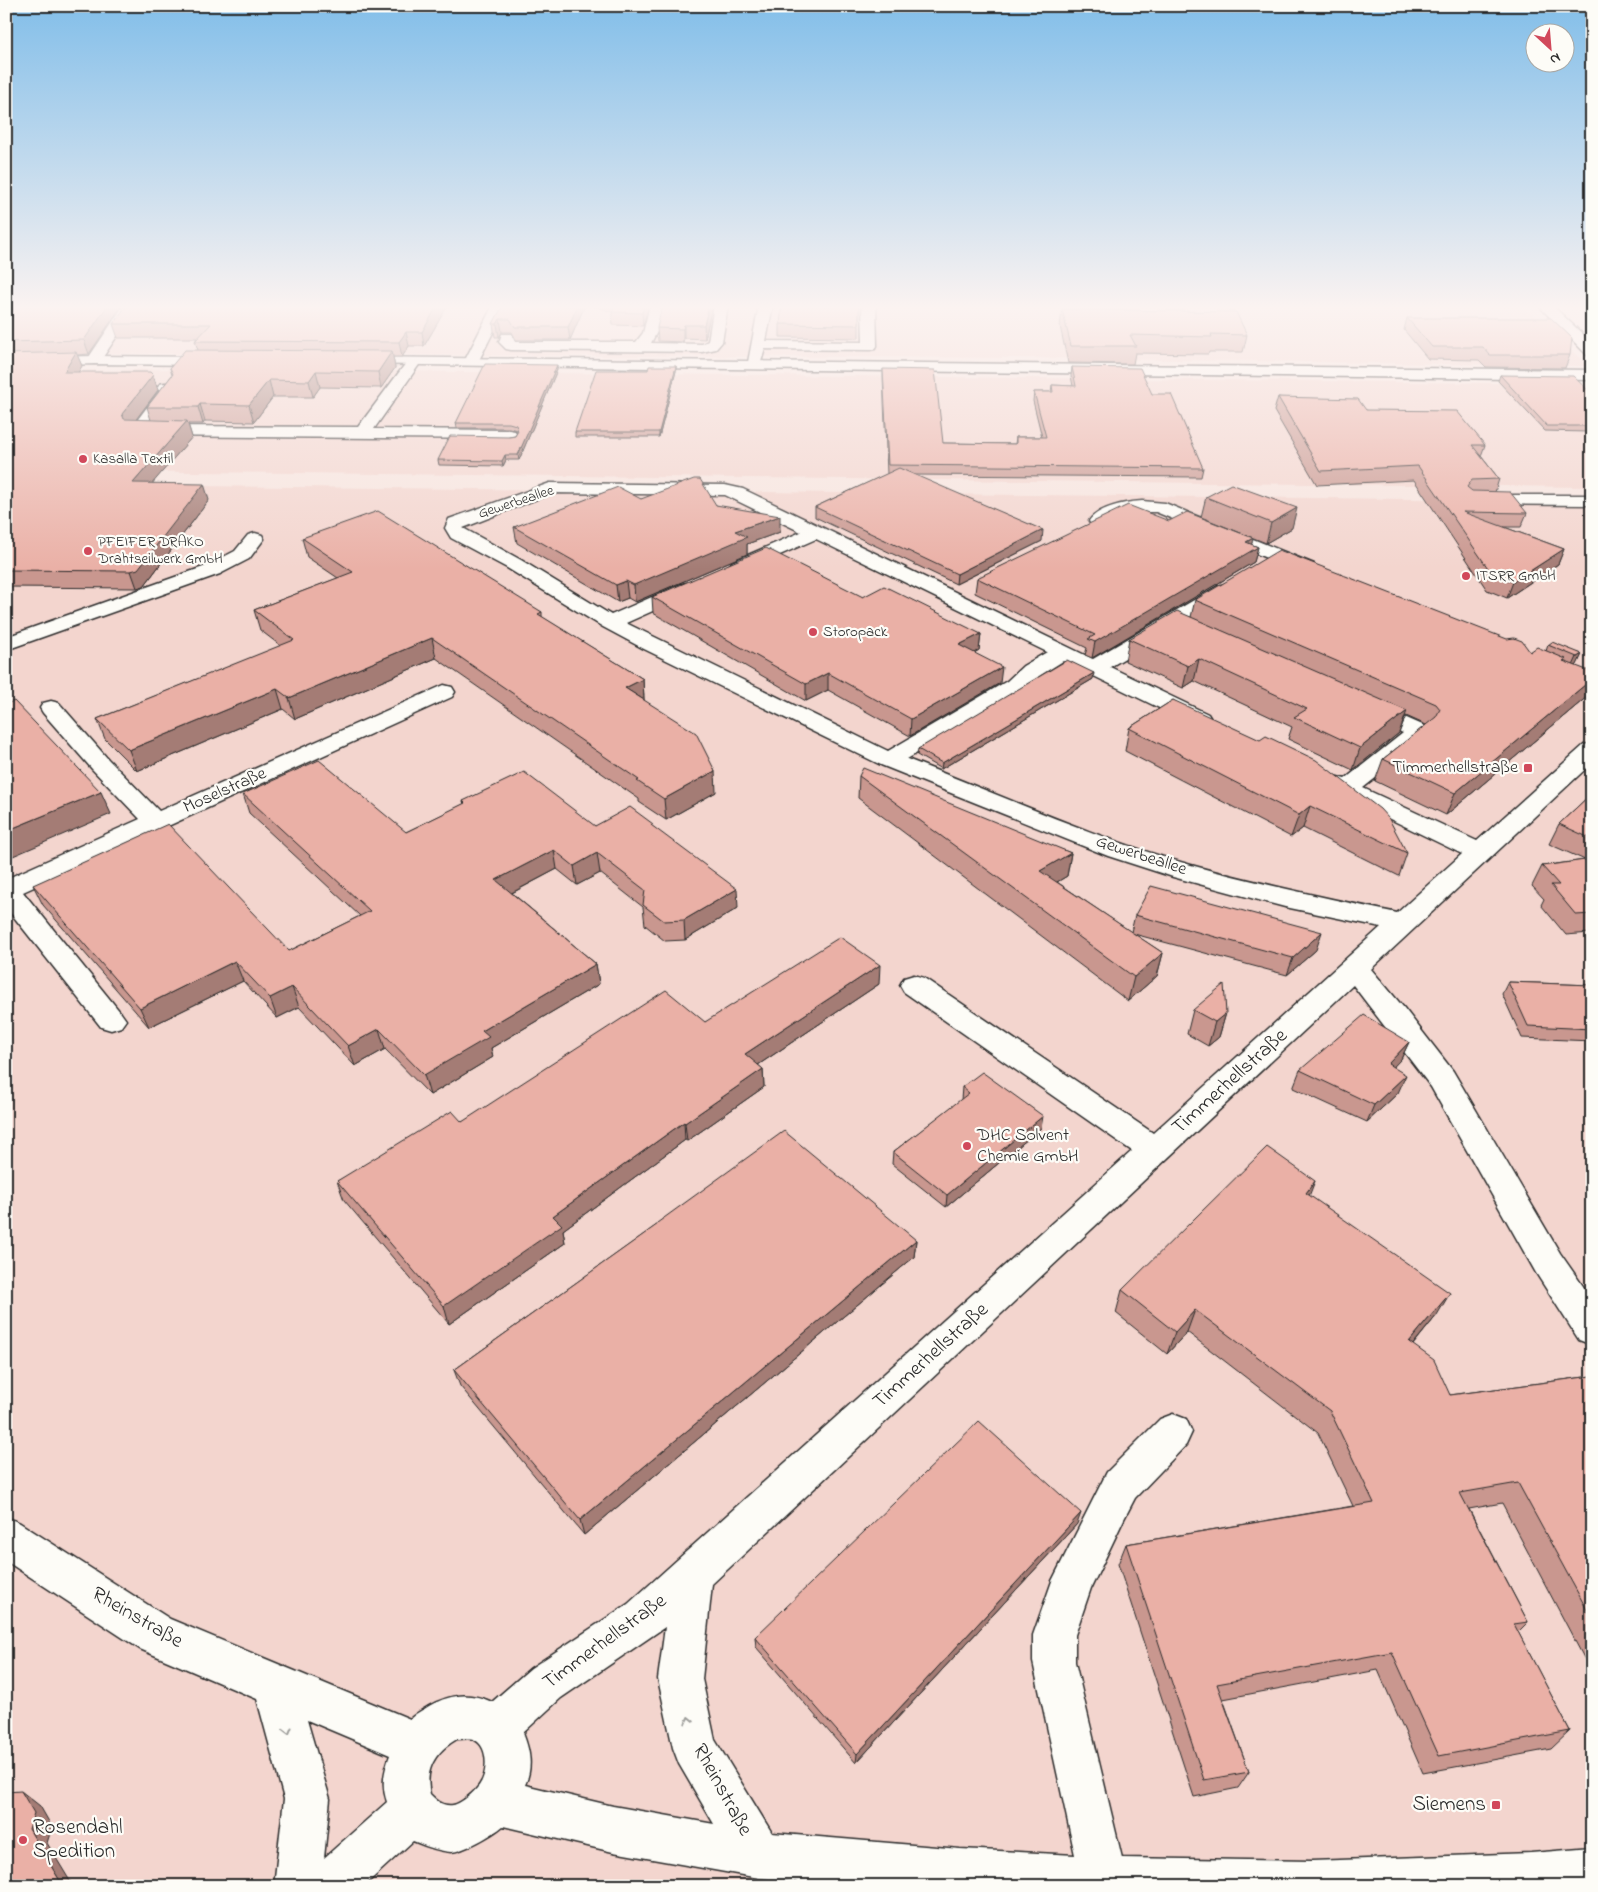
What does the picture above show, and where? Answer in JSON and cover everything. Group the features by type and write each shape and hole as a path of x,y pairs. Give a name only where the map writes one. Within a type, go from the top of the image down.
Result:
{"street":[{"path":"166,393 137,431 509,435"},
{"path":"363,432 391,393"},
{"name":"Gewerbeallee","path":"1216,727 1061,653 958,593 816,532 737,493 717,488 550,488 456,523 454,528 458,534 514,564 610,623 651,645 889,760 1117,850 1182,871 1285,898 1402,923"},
{"path":"1473,500 1592,500"},
{"path":"1079,531 1122,509 1141,505 1159,507 1272,562 1322,574"},
{"path":"726,572 816,532"},
{"path":"6,644 213,570 242,555 254,539"},
{"path":"1093,668 1238,582"},
{"path":"610,623 699,583"},
{"path":"1171,622 1198,634"},
{"path":"889,760 1015,686 1030,671 1061,653"},
{"name":"Moselstraße","path":"6,889 444,692"},
{"path":"1347,789 1419,732 1348,700"},
{"path":"51,708 100,764 156,822"},
{"name":"Timmerhellstraße","path":"496,1728 546,1683 643,1620 1592,750"},
{"path":"1312,772 1481,853"},
{"path":"6,889 111,1020"},
{"path":"1355,968 1442,1079 1548,1263 1592,1328"},
{"path":"914,985 1155,1151"},
{"path":"1104,1881 1054,1662 1054,1635 1074,1580 1121,1485 1173,1432"},
{"name":"Rheinstraße","path":"6,1537 155,1634 417,1744"},
{"name":"Rheinstraße","path":"692,1575 680,1679 695,1748 759,1855"},
{"path":"275,1684 307,1799 298,1886"},
{"path":"453,1717 476,1717 496,1728 507,1749 507,1775 496,1801 476,1819 453,1829 430,1825 413,1810 406,1792 406,1772 417,1744 430,1730 453,1717"},
{"name":"Rheinstraße","path":"496,1801 613,1829 759,1855 960,1873 1104,1881 1312,1886 1531,1877 1592,1872"},
{"path":"329,1886 413,1810"}],"shaded area":[{"path":"6,393 1592,393 1592,487 6,470"},
{"path":"6,484 1592,501 1592,1886 6,1886"}],"building":[{"path":"6,393 138,393 122,414 124,419 187,421 133,483 204,484 138,569 131,571 6,570"},
{"path":"158,393 258,393 249,405 200,404 198,407 147,407"},
{"path":"471,393 545,393 518,455 505,455 502,461 438,460 450,436 509,437 515,436 518,431 516,425 509,423 456,423"},
{"path":"588,393 669,393 659,432 575,432"},
{"path":"884,393 938,393 943,443 1016,444 1016,437 1046,437 1034,393 1171,394 1203,468 888,465"},
{"path":"1517,393 1592,394 1592,429 1589,426 1547,426"},
{"path":"1278,397 1358,399 1366,410 1457,411 1485,445 1472,445 1499,479 1472,480 1467,487 1472,491 1510,492 1527,513 1463,512 1564,549 1513,582 1492,574 1418,466 1321,471"},
{"path":"899,468 1043,530 957,574 815,507"},
{"path":"694,479 700,479 716,505 780,516 735,531 747,537 634,585 626,581 616,585 514,527 618,487 641,499"},
{"path":"1231,484 1297,508 1271,523 1206,497"},
{"path":"1128,505 1169,521 1187,512 1253,538 1246,542 1258,547 1095,642 1088,639 1095,635 977,578"},
{"path":"378,511 542,612 538,614 643,679 625,688 696,733 715,771 664,799 432,638 289,698 277,689 129,750 97,719 294,640 254,610 353,572 302,538"},
{"name":"Storopack","path":"766,548 863,597 884,586 981,634 959,645 1002,667 911,719 828,673 806,684 652,597"},
{"path":"1279,550 1507,639 1514,638 1522,641 1530,652 1537,647 1566,659 1563,661 1592,672 1592,679 1455,793 1383,759 1436,717 1440,709 1436,704 1195,600"},
{"path":"1177,611 1407,711 1360,748 1294,717 1307,709 1199,659 1188,666 1129,639"},
{"path":"1552,642 1582,654 1577,657 1548,645"},
{"path":"1067,660 1094,673 942,763 918,749"},
{"path":"1173,700 1260,740 1266,736 1316,760 1380,809 1389,819 1407,853 1310,806 1299,815 1129,728"},
{"path":"14,701 101,792 6,831 6,704"},
{"path":"319,760 406,832 465,803 463,801 524,772 595,826 630,807 653,824 651,825 737,889 684,920 664,921 643,905 645,890 597,853 574,866 554,850 496,880 596,964 482,1031 489,1037 424,1075 379,1029 348,1046 292,987 270,998 235,961 140,1008 33,885 168,824 289,951 370,911 243,794"},
{"path":"863,768 1071,853 1040,871 1163,953 1134,977 859,776"},
{"path":"1592,793 1592,839 1559,824"},
{"path":"1592,859 1592,914 1576,915 1551,885 1559,885 1542,866"},
{"path":"1151,886 1322,932 1293,958 1135,915"},
{"path":"840,937 880,965 745,1054 763,1069 684,1122 553,1216 562,1225 444,1306 337,1181 452,1111 462,1122 666,990 705,1022"},
{"path":"1508,982 1592,985 1592,1029 1528,1026"},
{"path":"1224,984 1226,1013 1215,1022 1193,1010"},
{"path":"1364,1015 1409,1042 1388,1064 1406,1075 1374,1105 1300,1070"},
{"name":"DHC Solvent Chemie GmbH","path":"982,1072 1043,1116 947,1195 893,1152 969,1093 962,1087"},
{"path":"784,1131 916,1240 580,1520 454,1370"},
{"path":"1267,1147 1315,1181 1306,1193 1450,1293 1409,1342 1434,1360 1450,1395 1592,1376 1592,1619 1518,1483 1460,1493 1528,1622 1514,1624 1570,1731 1439,1756 1392,1652 1217,1684 1249,1772 1204,1780 1126,1544 1374,1503 1330,1411 1195,1310 1175,1332 1122,1290"},
{"path":"979,1421 1081,1513 857,1754 755,1637"},
{"path":"21,1791 34,1813 29,1829 63,1886 6,1886 6,1792"}],"place":[{"name":"Kasalla Textil","path":"83,459"},
{"name":"PFEIFER DRAKO Drahtseilwerk GmbH","path":"88,551"},
{"name":"ITSRR GmbH","path":"1466,576"},
{"name":"Storopack","path":"813,632"},
{"name":"Timmerhellstraße","path":"1528,768"},
{"name":"DHC Solvent Chemie GmbH","path":"967,1146"},
{"name":"Siemens","path":"1496,1805"},
{"name":"Rosendahl Spedition","path":"23,1840"}]}
